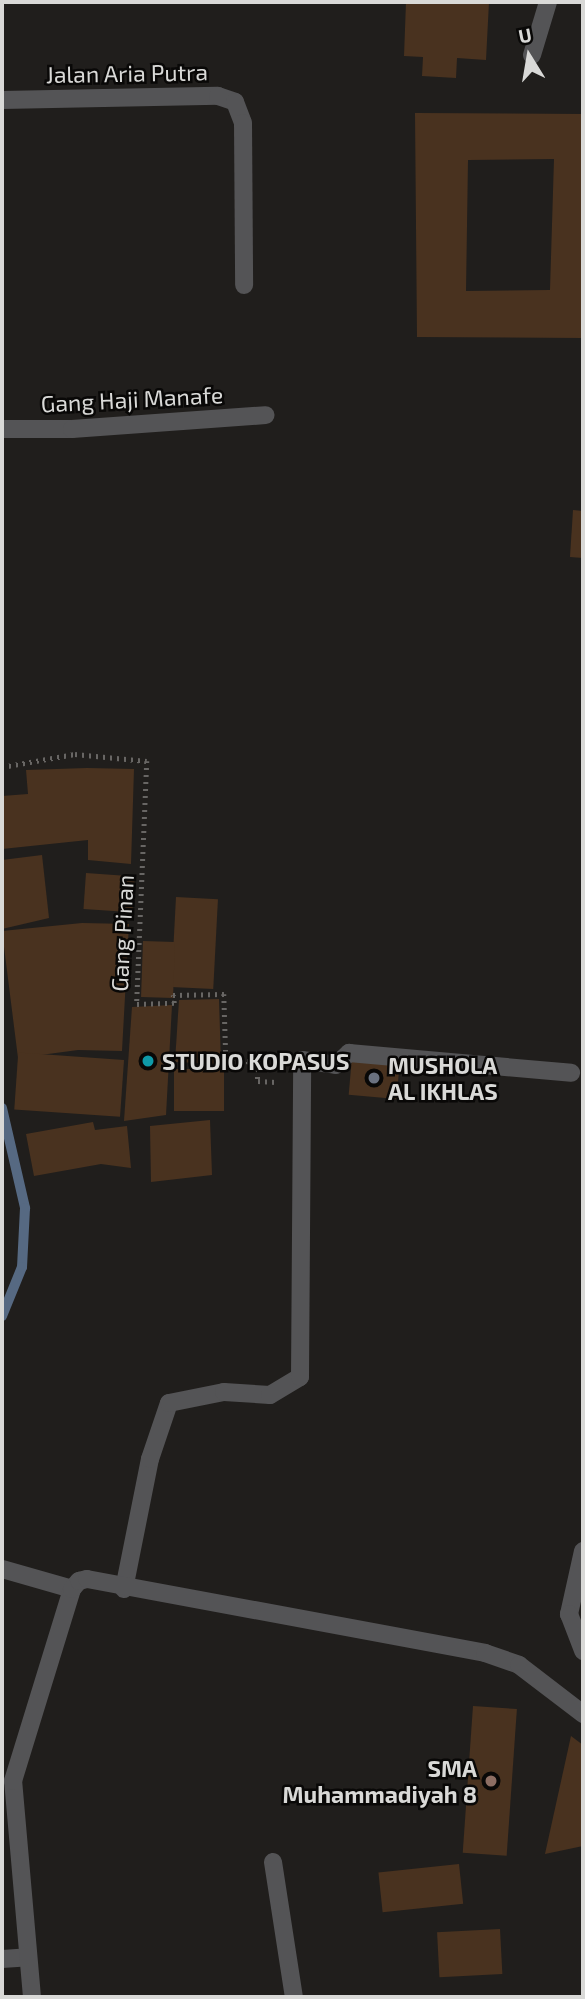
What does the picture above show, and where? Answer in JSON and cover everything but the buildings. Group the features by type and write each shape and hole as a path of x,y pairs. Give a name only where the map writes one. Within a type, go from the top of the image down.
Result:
{"street":[{"path":"532,55 548,2"},
{"name":"Jalan Aria Putra","path":"2,100 218,96 235,102 243,123 244,285"},
{"name":"Gang Haji Manafe","path":"2,429 72,429 265,415"},
{"path":"124,1589 150,1459 169,1403 224,1392 270,1395 300,1377 302,1060 337,1065 349,1053 571,1073"},
{"path":"583,1551 569,1614 583,1651"},
{"path":"2,1569 72,1588"},
{"path":"32,1997 7,1798 72,1588 87,1579 124,1589 485,1653 519,1665 583,1714"},
{"path":"273,1862 295,1997"},
{"path":"2,1959 28,1957"}],"path":[{"name":"Gang Pinan","path":"2,767 75,754 148,761 136,1004 174,1003 173,995 224,994 226,1057 257,1063 258,1081 300,1083"}],"waterway":[{"path":"2,1108 25,1208 22,1267 2,1316"}],"place":[{"name":"STUDIO KOPASUS","path":"148,1061"},
{"name":"MUSHOLA AL IKHLAS","path":"374,1078"},
{"name":"SMA Muhammadiyah 8","path":"491,1781"}]}
